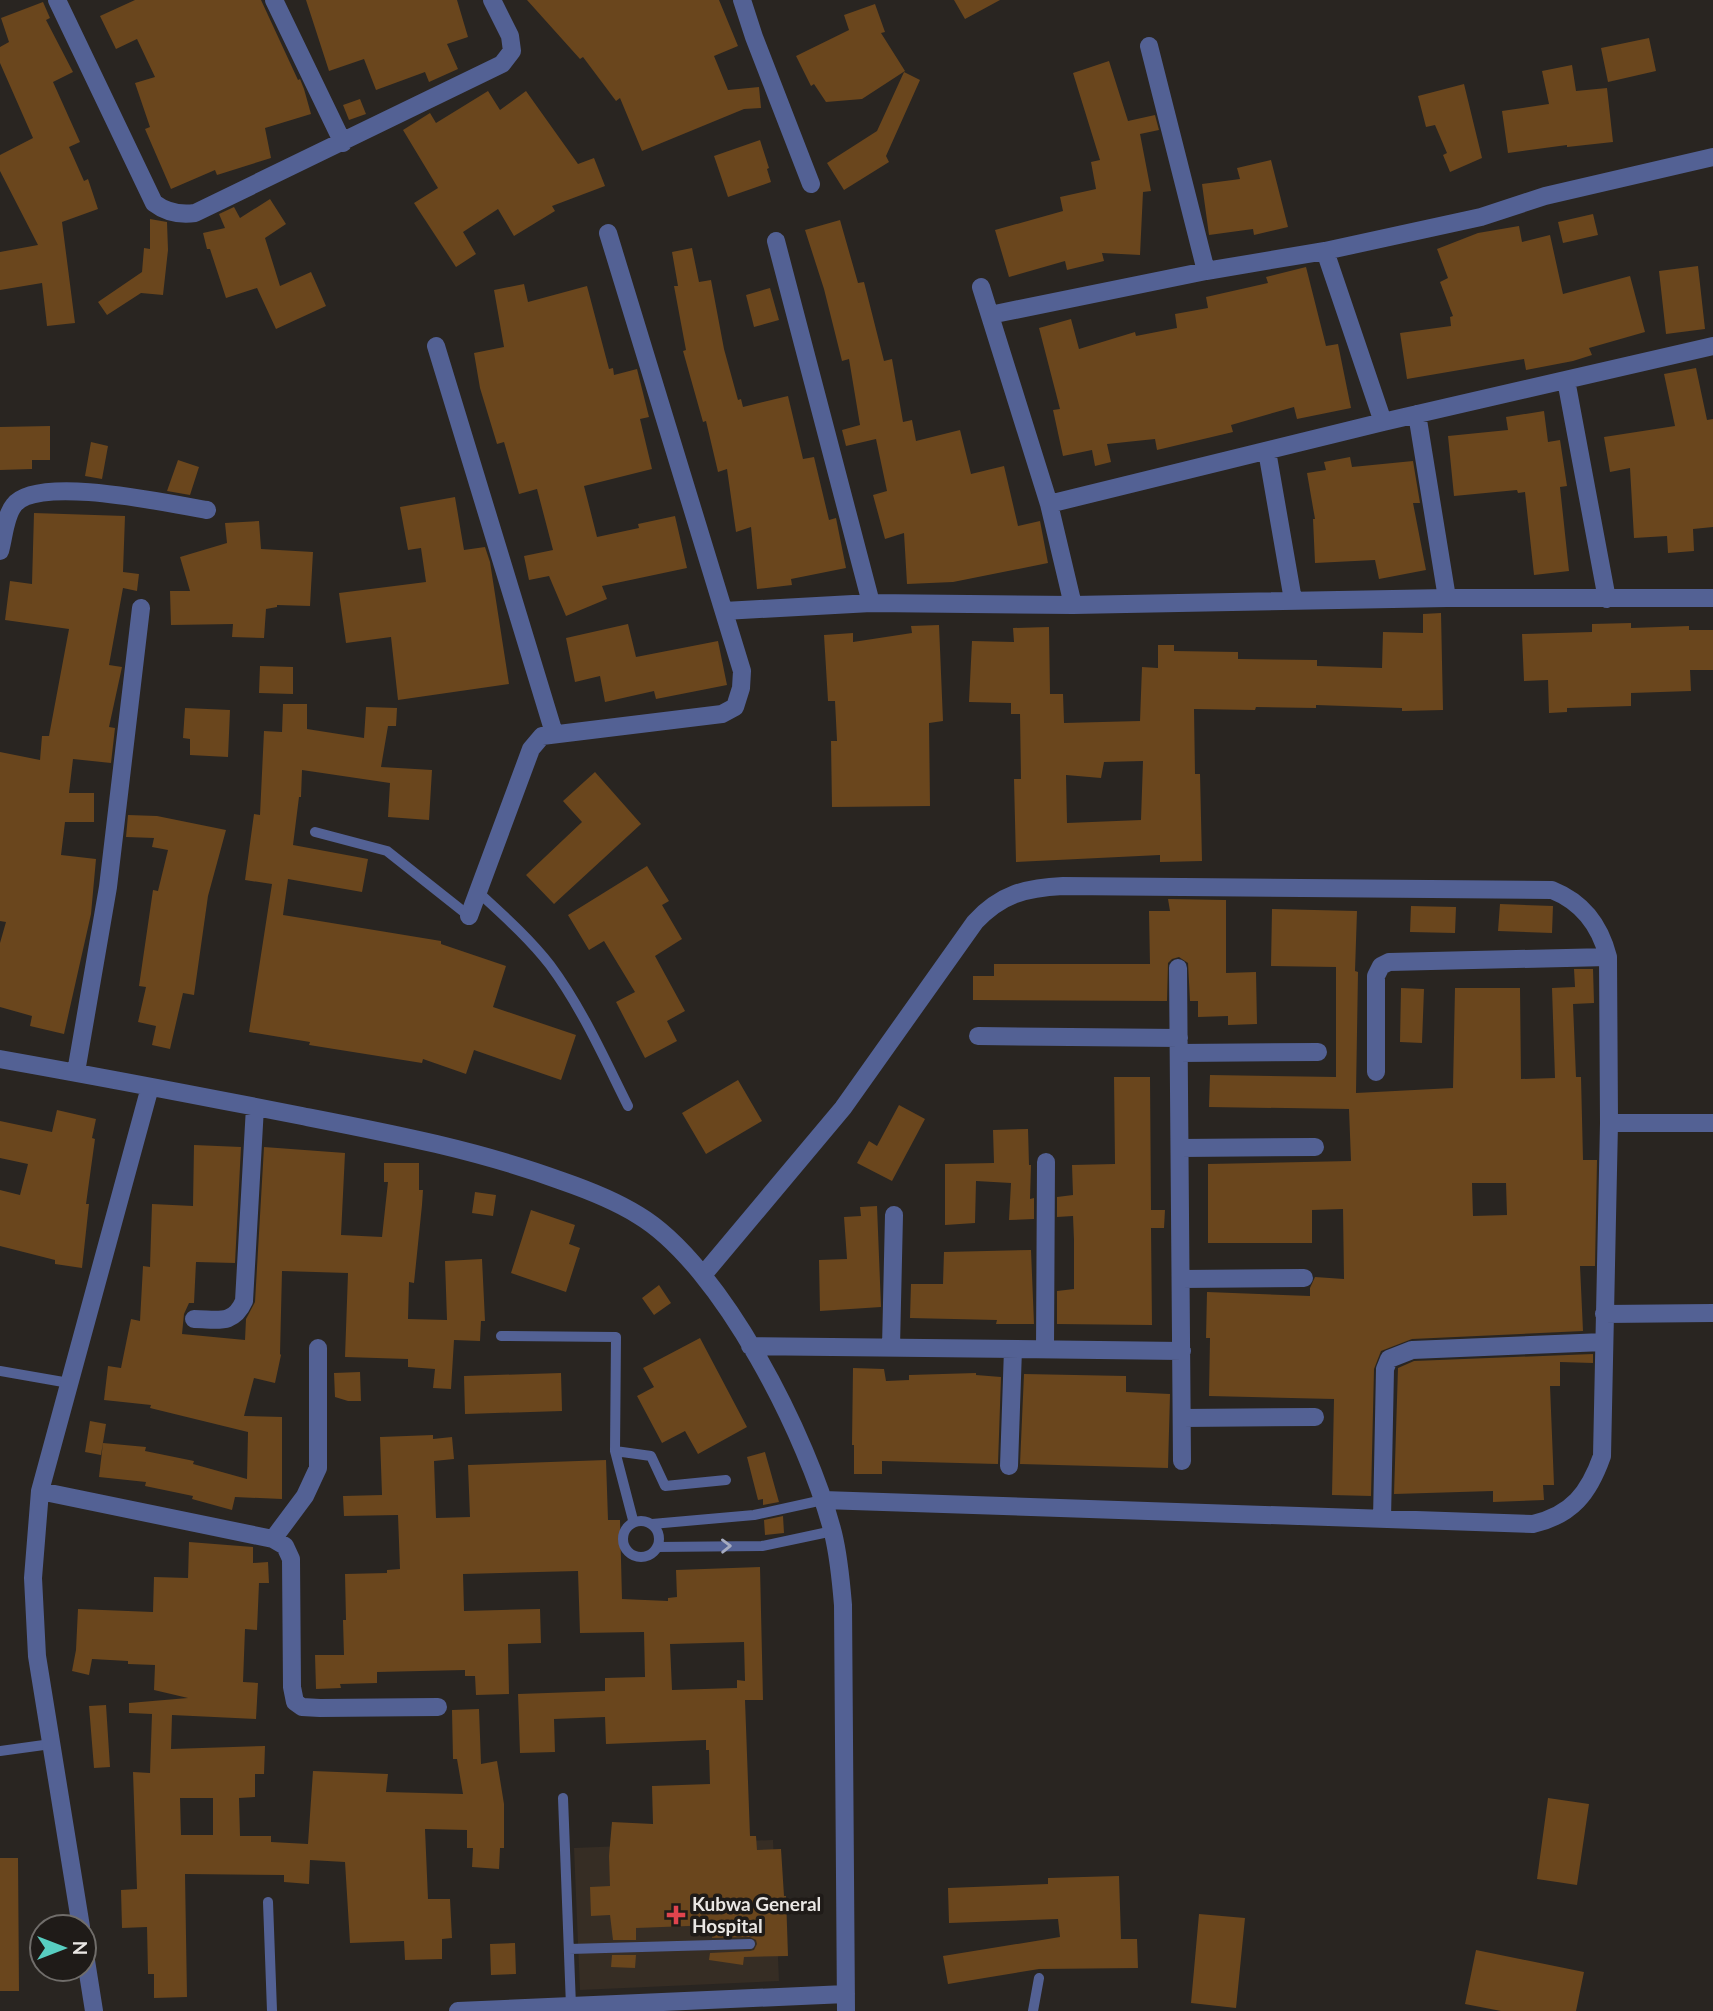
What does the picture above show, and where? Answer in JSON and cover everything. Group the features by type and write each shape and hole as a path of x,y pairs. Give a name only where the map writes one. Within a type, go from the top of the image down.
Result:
{"street":[{"path":"57,0 154,203 162,209 183,215 195,213 343,143 502,64 512,51 510,36 492,0"},
{"path":"274,0 343,143"},
{"path":"742,0 811,184"},
{"path":"1149,46 1206,271"},
{"path":"990,315 1206,271 1325,251 1481,217 1545,197 1713,158"},
{"path":"469,916 531,749 542,736 722,714 735,707 741,688 742,671 608,233"},
{"path":"776,241 871,603"},
{"path":"1325,251 1383,422"},
{"path":"981,287 1049,505 1073,605"},
{"path":"436,346 554,733"},
{"path":"1049,505 1383,422 1713,346"},
{"path":"1566,380 1607,599"},
{"path":"1417,414 1447,598"},
{"path":"1266,451 1293,600"},
{"path":"0,551 9,513 15,503 23,497 43,491 78,490 207,510"},
{"path":"724,611 871,603 1073,605 1447,598 1713,598"},
{"path":"76,1072 108,887 141,608"},
{"path":"703,1275 843,1108 975,922 990,906 1023,891 1063,886 1552,890 1570,897 1585,911 1604,941 1608,957 1609,1123 1602,1456 1588,1488 1563,1513 1533,1524 823,1500"},
{"path":"1376,1072 1376,976 1381,966 1389,962 1608,957"},
{"path":"1178,968 1182,1461"},
{"path":"978,1036 1318,1052"},
{"path":"0,1059 389,1132 528,1169 595,1193 639,1215 655,1227 703,1275 726,1306 785,1409 833,1531 843,1605 846,2003 458,2011"},
{"path":"78,1913 37,1657 33,1578 40,1491 150,1087"},
{"path":"194,1318 228,1320 239,1314 244,1301 255,1107"},
{"path":"1609,1123 1713,1123"},
{"path":"1180,1148 1315,1147"},
{"path":"1045,1349 1046,1163"},
{"path":"891,1347 894,1215"},
{"path":"1181,1279 1304,1278"},
{"path":"1604,1314 1713,1313"},
{"path":"1382,1519 1385,1369 1389,1359 1412,1350 1604,1342"},
{"path":"750,1346 1182,1350"},
{"path":"273,1539 305,1496 318,1468 318,1349"},
{"path":"1009,1466 1013,1349"},
{"path":"1182,1418 1315,1417"},
{"path":"40,1491 273,1539 285,1546 291,1559 292,1687 295,1702 302,1707 320,1708 438,1707"},
{"path":"90,1983 94,2011"}],"lane":[{"path":"314,832 387,851 469,916"},
{"path":"478,892 522,933 574,1000 628,1106"},
{"path":"501,1336 616,1337 615,1451 633,1520"},
{"path":"0,1371 69,1383"},
{"path":"615,1451 651,1456 665,1486 726,1480"},
{"path":"633,1520 652,1524 754,1515 823,1500"},
{"path":"633,1520 624,1531 622,1539 629,1554 637,1557 645,1557 657,1547 657,1531 652,1524"},
{"path":"657,1547 762,1546 833,1531"},
{"path":"0,1751 51,1744"},
{"path":"561,2008 569,1949 563,1798"},
{"path":"268,1902 272,2011"},
{"path":"569,1949 750,1944"},
{"path":"1033,2011 1039,1978"}],"shaded area":[{"name":"Kubwa General Hospital","path":"773,1840 779,1981 580,1990 574,1848"}],"building":[{"path":"135,0 261,0 298,80 300,79 311,114 265,128 271,158 217,175 215,170 171,189 145,129 150,127 135,83 155,77 137,39 116,49 100,16"},
{"path":"306,0 457,0 468,37 447,44 458,69 429,82 425,72 376,90 364,59 329,71"},
{"path":"527,0 719,0 738,46 714,56 728,90 759,87 761,108 744,109 642,151 620,98 616,101 583,57 580,59"},
{"path":"954,0 1000,0 965,19"},
{"path":"43,2 50,18 46,20 73,72 53,82 80,142 69,147 84,181 88,179 98,209 62,222 75,323 47,326 42,283 0,290 0,252 38,245 0,171 0,155 33,138 0,63 0,47 9,42 1,18"},
{"path":"875,4 885,32 881,33 905,71 862,99 826,102 814,84 811,86 796,56 849,30 844,15"},
{"path":"1649,38 1656,71 1608,82 1601,48"},
{"path":"1109,61 1128,121 1155,115 1159,130 1140,134 1151,191 1143,192 1140,255 1102,253 1104,261 1067,270 1065,261 1009,277 995,230 1063,211 1060,197 1096,189 1091,162 1100,160 1073,73"},
{"path":"1572,65 1576,91 1607,88 1613,142 1508,153 1502,111 1549,104 1542,71"},
{"path":"904,72 920,80 886,156 889,162 844,190 827,163 877,131"},
{"path":"1464,84 1482,158 1450,172 1443,155 1447,153 1435,125 1426,127 1418,96"},
{"path":"488,91 500,110 526,91 578,164 594,158 605,186 552,206 555,211 514,236 498,209 463,232 476,254 456,267 414,203 438,188 403,130 430,113 436,123"},
{"path":"360,99 366,114 349,120 343,105"},
{"path":"760,140 771,182 728,197 714,156"},
{"path":"1271,160 1288,227 1254,235 1253,229 1209,235 1202,184 1240,179 1237,168"},
{"path":"270,199 286,224 265,238 280,286 311,272 326,306 276,329 257,288 226,298 203,233 225,228 219,214 234,207 240,218"},
{"path":"1593,214 1598,235 1563,243 1558,222"},
{"path":"150,219 167,222 168,250 163,295 141,293 107,315 98,302 142,272 144,248 150,249"},
{"path":"840,220 858,283 864,282 884,361 892,359 903,422 912,420 916,441 960,430 971,474 1004,466 1018,526 1040,521 1048,563 953,582 907,584 904,533 885,539 873,495 887,491 876,439 846,446 842,430 860,425 849,359 842,361 824,289 805,230"},
{"path":"1519,226 1522,242 1550,235 1563,294 1630,276 1645,332 1589,348 1592,355 1573,361 1526,370 1524,359 1407,379 1400,333 1451,326 1450,317 1453,316 1440,282 1448,278 1437,249 1478,233"},
{"path":"692,248 699,282 711,280 724,349 738,400 741,399 743,407 788,396 803,459 814,457 829,520 836,518 846,568 791,579 792,585 757,589 751,527 736,532 727,469 718,472 706,421 703,422 683,351 686,350 674,286 678,286 672,252"},
{"path":"1698,266 1705,329 1666,334 1659,271"},
{"path":"1306,267 1326,346 1338,344 1351,408 1297,419 1294,407 1231,425 1233,432 1157,450 1155,439 1107,444 1111,462 1095,466 1092,450 1063,456 1053,410 1060,409 1039,328 1071,319 1079,349 1135,332 1136,336 1177,328 1175,314 1208,308 1206,297 1268,283 1266,277"},
{"path":"524,284 528,302 587,286 609,369 613,368 614,375 637,369 649,417 640,419 652,469 584,486 597,537 639,528 638,524 675,516 687,568 602,586 607,599 566,616 549,576 529,580 524,556 553,550 537,489 519,494 504,442 497,444 480,388 474,353 504,347 494,290"},
{"path":"770,288 779,320 754,327 746,295"},
{"path":"1696,368 1707,420 1713,419 1713,527 1693,529 1694,551 1668,553 1667,536 1634,538 1630,468 1610,472 1604,437 1675,426 1664,374"},
{"path":"1544,411 1548,442 1560,440 1567,486 1560,487 1569,571 1534,575 1525,492 1518,493 1517,490 1454,496 1448,436 1508,430 1506,417"},
{"path":"50,426 50,460 32,460 32,469 0,470 0,427"},
{"path":"91,442 108,446 102,479 85,476"},
{"path":"1350,457 1352,467 1413,461 1420,503 1413,503 1426,570 1379,579 1375,560 1315,563 1315,519 1307,473 1326,470 1324,462"},
{"path":"178,460 199,467 190,495 167,491"},
{"path":"455,497 464,550 485,547 490,562 509,684 398,700 391,637 346,643 339,593 426,582 421,548 408,550 400,507"},
{"path":"34,513 125,516 123,572 139,574 137,591 123,588 109,665 122,667 109,727 115,728 111,763 73,759 69,793 94,793 94,822 65,822 61,855 96,859 91,914 64,1034 30,1026 32,1016 0,1007 0,943 6,922 0,921 0,752 40,760 42,736 49,736 69,629 5,620 10,581 32,584"},
{"path":"259,521 261,549 313,552 310,606 277,605 266,609 264,638 232,637 233,624 171,625 170,591 190,591 180,557 227,543 225,523"},
{"path":"1441,613 1443,710 1402,711 1402,708 1316,705 1316,708 1256,707 1255,710 1194,709 1195,774 1200,774 1202,861 1160,862 1160,855 1016,862 1014,779 1021,779 1020,714 1011,714 1011,703 969,702 972,641 1014,642 1013,628 1049,627 1050,694 1063,694 1064,723 1140,721 1142,667 1158,668 1158,645 1174,645 1174,651 1238,652 1238,659 1317,660 1317,666 1382,668 1383,632 1423,633 1423,614","holes":["1143,761 1141,820 1067,823 1066,775 1101,778 1104,762"]},
{"path":"1631,623 1631,628 1689,626 1689,630 1713,630 1713,670 1690,670 1691,691 1631,693 1631,706 1567,708 1567,712 1549,713 1548,680 1524,681 1522,634 1592,632 1592,624"},
{"path":"628,624 636,657 718,641 727,685 656,699 654,691 605,702 600,676 575,682 566,638"},
{"path":"939,625 943,721 929,723 930,806 832,807 831,741 837,741 835,701 828,701 824,635 853,633 853,642 912,633 911,626"},
{"path":"260,666 293,667 293,694 259,693"},
{"path":"283,704 307,704 307,729 364,738 366,707 397,708 396,726 388,726 381,767 432,770 429,820 388,817 390,783 302,770 301,797 293,845 368,859 362,892 288,879 283,915 441,941 441,944 506,966 493,1007 576,1035 561,1080 474,1050 466,1074 423,1059 422,1063 309,1045 310,1042 249,1032 272,884 245,880 254,814 260,815 264,731 282,732"},
{"path":"185,708 230,710 228,757 190,755 190,739 183,738"},
{"path":"595,772 641,824 554,904 526,875 582,822 563,801"},
{"path":"128,815 157,816 226,830 208,896 194,995 183,993 170,1049 152,1045 156,1026 138,1022 146,987 139,986 153,890 158,891 168,850 152,847 154,838 126,837"},
{"path":"647,866 669,901 662,905 682,939 655,956 685,1011 667,1021 677,1041 645,1058 616,1002 635,992 604,941 589,950 568,915"},
{"path":"1168,899 1226,900 1226,973 1256,972 1257,1024 1228,1025 1228,1016 1198,1017 1198,1001 1190,1001 1188,963 1179,957 1168,963 1167,1001 973,1000 973,976 994,976 994,964 1150,964 1149,911 1170,911"},
{"path":"1500,904 1553,906 1552,933 1498,931"},
{"path":"1411,906 1456,907 1455,933 1410,932"},
{"path":"1272,909 1357,911 1356,1093 1453,1088 1455,988 1520,988 1521,1079 1555,1078 1552,988 1575,987 1574,969 1593,969 1594,1003 1573,1004 1576,1077 1581,1077 1583,1160 1597,1160 1595,1266 1580,1266 1583,1331 1412,1339 1381,1351 1374,1369 1371,1496 1332,1495 1334,1399 1209,1396 1210,1338 1206,1338 1207,1292 1310,1296 1315,1277 1344,1279 1343,1209 1312,1210 1312,1243 1208,1243 1208,1164 1351,1161 1349,1109 1209,1107 1210,1075 1336,1077 1336,967 1271,966","holes":["1472,1183 1506,1183 1507,1215 1473,1216"]},
{"path":"1401,988 1424,989 1422,1043 1400,1042"},
{"path":"1114,1077 1150,1077 1151,1210 1165,1210 1164,1228 1151,1228 1152,1325 1057,1324 1057,1291 1074,1289 1074,1240 1073,1216 1057,1217 1057,1197 1073,1195 1072,1165 1115,1164"},
{"path":"738,1080 762,1121 706,1154 682,1113"},
{"path":"899,1105 925,1119 892,1181 857,1163 869,1141 877,1146"},
{"path":"57,1110 96,1119 92,1138 95,1139 86,1204 89,1204 82,1268 55,1264 55,1260 0,1246 0,1190 20,1195 28,1164 0,1158 0,1121 52,1132"},
{"path":"1028,1129 1030,1199 1034,1198 1034,1219 1009,1220 1011,1183 976,1181 975,1223 945,1225 945,1164 994,1163 993,1130"},
{"path":"194,1145 241,1147 235,1263 196,1262 194,1303 189,1303 184,1314 182,1334 245,1340 246,1319 255,1302 264,1147 345,1153 341,1235 382,1237 388,1182 384,1182 384,1163 419,1163 422,1205 414,1283 409,1282 408,1319 447,1320 445,1261 482,1259 485,1321 481,1321 480,1341 454,1340 451,1389 433,1388 435,1369 408,1367 408,1359 345,1357 348,1273 282,1271 281,1355 275,1383 254,1378 244,1416 282,1417 282,1499 235,1497 232,1510 192,1499 193,1496 145,1486 146,1482 99,1477 103,1443 146,1447 145,1451 194,1461 193,1464 247,1479 248,1432 150,1408 151,1405 104,1400 108,1366 121,1368 131,1319 140,1321 143,1266 150,1267 152,1204 193,1206"},
{"path":"475,1192 496,1195 493,1216 472,1213"},
{"path":"877,1206 881,1307 820,1311 819,1260 847,1259 844,1217 861,1216 860,1207"},
{"path":"531,1210 575,1225 569,1244 580,1248 566,1292 511,1273"},
{"path":"1031,1250 1034,1324 996,1324 997,1320 910,1318 911,1284 943,1284 944,1252"},
{"path":"659,1285 671,1303 654,1315 642,1298"},
{"path":"700,1338 747,1427 698,1454 685,1431 662,1443 637,1396 654,1387 643,1368"},
{"path":"1593,1354 1593,1363 1560,1362 1560,1386 1550,1386 1554,1485 1543,1485 1544,1500 1493,1502 1493,1491 1394,1494 1398,1368 1414,1361"},
{"path":"853,1368 884,1369 886,1381 909,1380 909,1375 976,1373 1001,1377 998,1464 882,1461 882,1474 854,1474"},
{"path":"360,1372 361,1401 335,1397 334,1373"},
{"path":"561,1373 562,1411 465,1414 464,1376"},
{"path":"1024,1374 1126,1376 1126,1392 1170,1394 1168,1468 1020,1464"},
{"path":"90,1421 106,1424 101,1455 85,1452"},
{"path":"380,1437 452,1437 454,1459 434,1461 436,1518 470,1517 468,1465 606,1460 608,1520 620,1520 622,1599 668,1601 668,1598 677,1597 676,1570 760,1567 763,1700 745,1700 750,1836 756,1836 757,1850 781,1849 788,1956 744,1957 743,1965 709,1960 710,1953 754,1950 756,1940 750,1937 712,1938 714,1925 636,1928 636,1940 613,1940 610,1915 591,1916 590,1887 610,1886 612,1822 653,1824 652,1786 710,1784 709,1750 706,1750 706,1740 606,1744 605,1717 554,1719 555,1752 520,1753 518,1694 605,1691 605,1678 645,1677 644,1632 580,1633 578,1571 463,1574 464,1611 540,1609 541,1643 508,1644 509,1694 476,1695 475,1676 465,1676 465,1670 377,1672 377,1683 340,1684 341,1688 316,1689 315,1655 344,1655 345,1574 387,1573 387,1570 400,1569 398,1515 344,1516 343,1496 382,1495","holes":["744,1642 745,1681 737,1680 737,1688 672,1690 670,1644"]},
{"path":"765,1452 779,1502 763,1505 763,1499 758,1500 747,1457"},
{"path":"783,1516 784,1533 765,1535 764,1520"},
{"path":"189,1542 253,1547 253,1563 268,1562 269,1583 259,1583 257,1630 245,1629 243,1682 258,1683 256,1719 172,1715 171,1749 265,1746 264,1774 255,1774 255,1797 239,1798 240,1836 271,1836 271,1842 308,1844 313,1771 388,1774 386,1792 463,1794 457,1759 453,1759 452,1710 479,1709 481,1764 497,1761 504,1804 504,1848 500,1848 499,1869 472,1867 473,1848 467,1848 467,1830 425,1829 428,1899 450,1899 452,1938 442,1939 442,1959 405,1960 404,1941 350,1943 345,1862 310,1860 309,1884 284,1882 284,1875 185,1874 187,1997 154,1998 154,1974 148,1974 147,1927 122,1928 121,1890 137,1889 133,1772 150,1773 152,1714 129,1713 129,1703 188,1698 154,1690 155,1665 92,1659 89,1675 72,1671 78,1609 153,1612 154,1577 188,1578","holes":["180,1798 213,1798 213,1835 181,1835"]},
{"path":"106,1705 110,1767 94,1768 89,1706"},
{"path":"1548,1798 1589,1804 1577,1885 1537,1879"},
{"path":"0,1858 18,1858 19,1991 0,1991"},
{"path":"1119,1876 1121,1939 1137,1939 1138,1968 1039,1969 948,1984 943,1956 1060,1937 1058,1919 949,1923 948,1888 1048,1884 1048,1878"},
{"path":"1199,1914 1245,1918 1236,2008 1191,2003"},
{"path":"515,1943 516,1974 491,1975 490,1944"},
{"path":"1476,1950 1584,1972 1576,2011 1501,2011 1465,2004"},
{"path":"612,1955 636,1955 635,1968 611,1967"}],"place":[{"name":"Kubwa General Hospital","path":"676,1915"}]}
